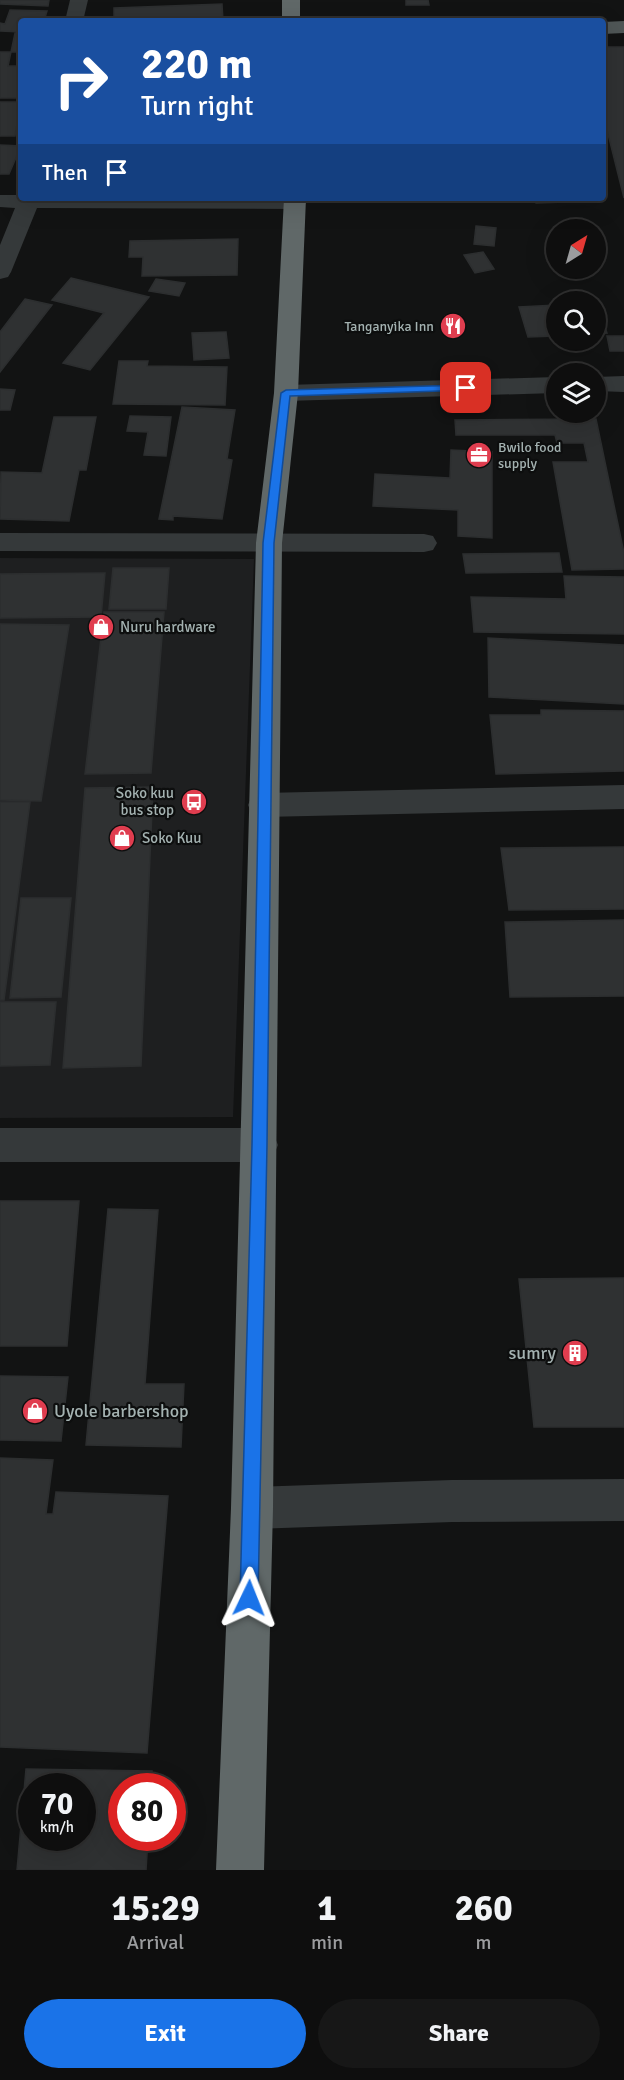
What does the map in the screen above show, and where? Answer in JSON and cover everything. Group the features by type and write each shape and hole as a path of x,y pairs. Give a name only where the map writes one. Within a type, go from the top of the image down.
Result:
{"highway":[{"path":"291,0 291,18"},
{"path":"240,1870 252,1508 260,1145 263,805 269,543 286,393 295,201"}],"main road":[{"path":"606,28 624,27"},
{"path":"606,43 624,43"}],"street":[{"path":"75,18 79,0"},
{"path":"0,201 18,200"},
{"path":"0,272 30,201"},
{"path":"606,384 624,384"},
{"path":"286,393 546,386"},
{"path":"0,542 424,543"},
{"path":"263,805 624,798"},
{"path":"0,1145 260,1145"},
{"path":"252,1508 452,1501 624,1500"}],"shaded area":[{"name":"Soko Kuu","path":"0,558 254,559 233,1117 0,1118"}],"building":[{"path":"0,0 49,0 48,6 0,4"},
{"path":"406,0 428,0 429,5 406,5"},
{"path":"222,4 223,18 114,18 114,8"},
{"path":"10,10 47,11 45,18 18,18 18,32 0,31 0,23 5,24"},
{"path":"15,33 18,33 18,52 11,52"},
{"path":"606,47 624,47 624,198 606,126"},
{"path":"0,52 11,52 8,66 18,66 18,98 0,98"},
{"path":"0,102 18,102 15,136 0,136"},
{"path":"0,145 18,146 18,153 9,174 0,174"},
{"path":"536,201 564,202 536,203"},
{"path":"476,226 496,228 494,246 474,244"},
{"path":"238,239 237,275 142,276 143,257 129,257 130,241"},
{"path":"483,252 494,269 475,273 464,255"},
{"path":"71,278 149,297 90,370 63,363 104,313 52,300"},
{"path":"156,279 185,283 179,296 149,291"},
{"path":"25,299 52,305 0,372 0,332"},
{"path":"546,306 546,336 528,337 519,307"},
{"path":"226,332 229,358 194,360 192,333"},
{"path":"607,336 624,336 624,351 610,351"},
{"path":"119,361 148,361 147,366 227,367 225,405 113,404"},
{"path":"0,389 15,390 10,410 0,410"},
{"path":"182,407 235,410 227,459 232,460 222,519 173,516 173,520 159,519"},
{"path":"130,416 171,417 166,456 144,455 148,432 127,431"},
{"path":"54,417 96,417 86,470 79,470 69,521 0,519 1,472 42,473"},
{"path":"546,419 546,423 597,423 624,553 624,569 572,570 553,462 588,462 584,443 557,443 555,435 456,435 455,420"},
{"path":"451,450 492,452 492,538 458,536 458,510 373,506 375,474 450,478"},
{"path":"559,553 562,572 466,573 463,554"},
{"path":"113,568 169,568 166,609 109,609"},
{"path":"105,573 101,617 0,618 0,574"},
{"path":"564,576 624,577 624,634 474,632 471,597 566,599"},
{"path":"104,612 164,612 151,773 85,774"},
{"path":"0,624 69,625 41,801 0,800"},
{"path":"488,638 624,645 624,704 489,697"},
{"path":"541,710 624,711 624,771 496,774 490,715 541,715"},
{"path":"153,787 141,1066 63,1068 85,788"},
{"path":"0,802 30,802 4,1000 0,1000"},
{"path":"624,847 624,909 509,910 501,848"},
{"path":"21,898 71,898 61,997 10,998"},
{"path":"624,920 624,996 510,997 505,922"},
{"path":"0,1002 56,1002 50,1065 0,1066"},
{"path":"0,1201 79,1201 67,1346 0,1346"},
{"path":"108,1209 158,1210 145,1384 184,1384 181,1447 86,1445"},
{"name":"sumry","path":"624,1278 624,1427 534,1427 519,1279"},
{"path":"0,1376 68,1377 61,1441 0,1440"},
{"path":"0,1458 53,1460 46,1514 53,1514 56,1492 168,1496 147,1753 0,1747"},
{"path":"26,1769 152,1771 152,1773 108,1773 108,1851 147,1851 146,1870 17,1870 19,1851 96,1851 96,1773 26,1773"}],"place":[{"name":"Tanganyika Inn","path":"453,326"},
{"name":"Bwilo food supply","path":"479,455"},
{"name":"Nuru hardware","path":"101,627"},
{"name":"Soko kuu bus stop","path":"194,802"},
{"name":"Soko Kuu","path":"122,838"},
{"name":"sumry","path":"575,1353"},
{"name":"Uyole barbershop","path":"35,1411"}],"route":[{"path":"249,1598 260,1145 263,805 269,543 286,393 466,388"}]}
